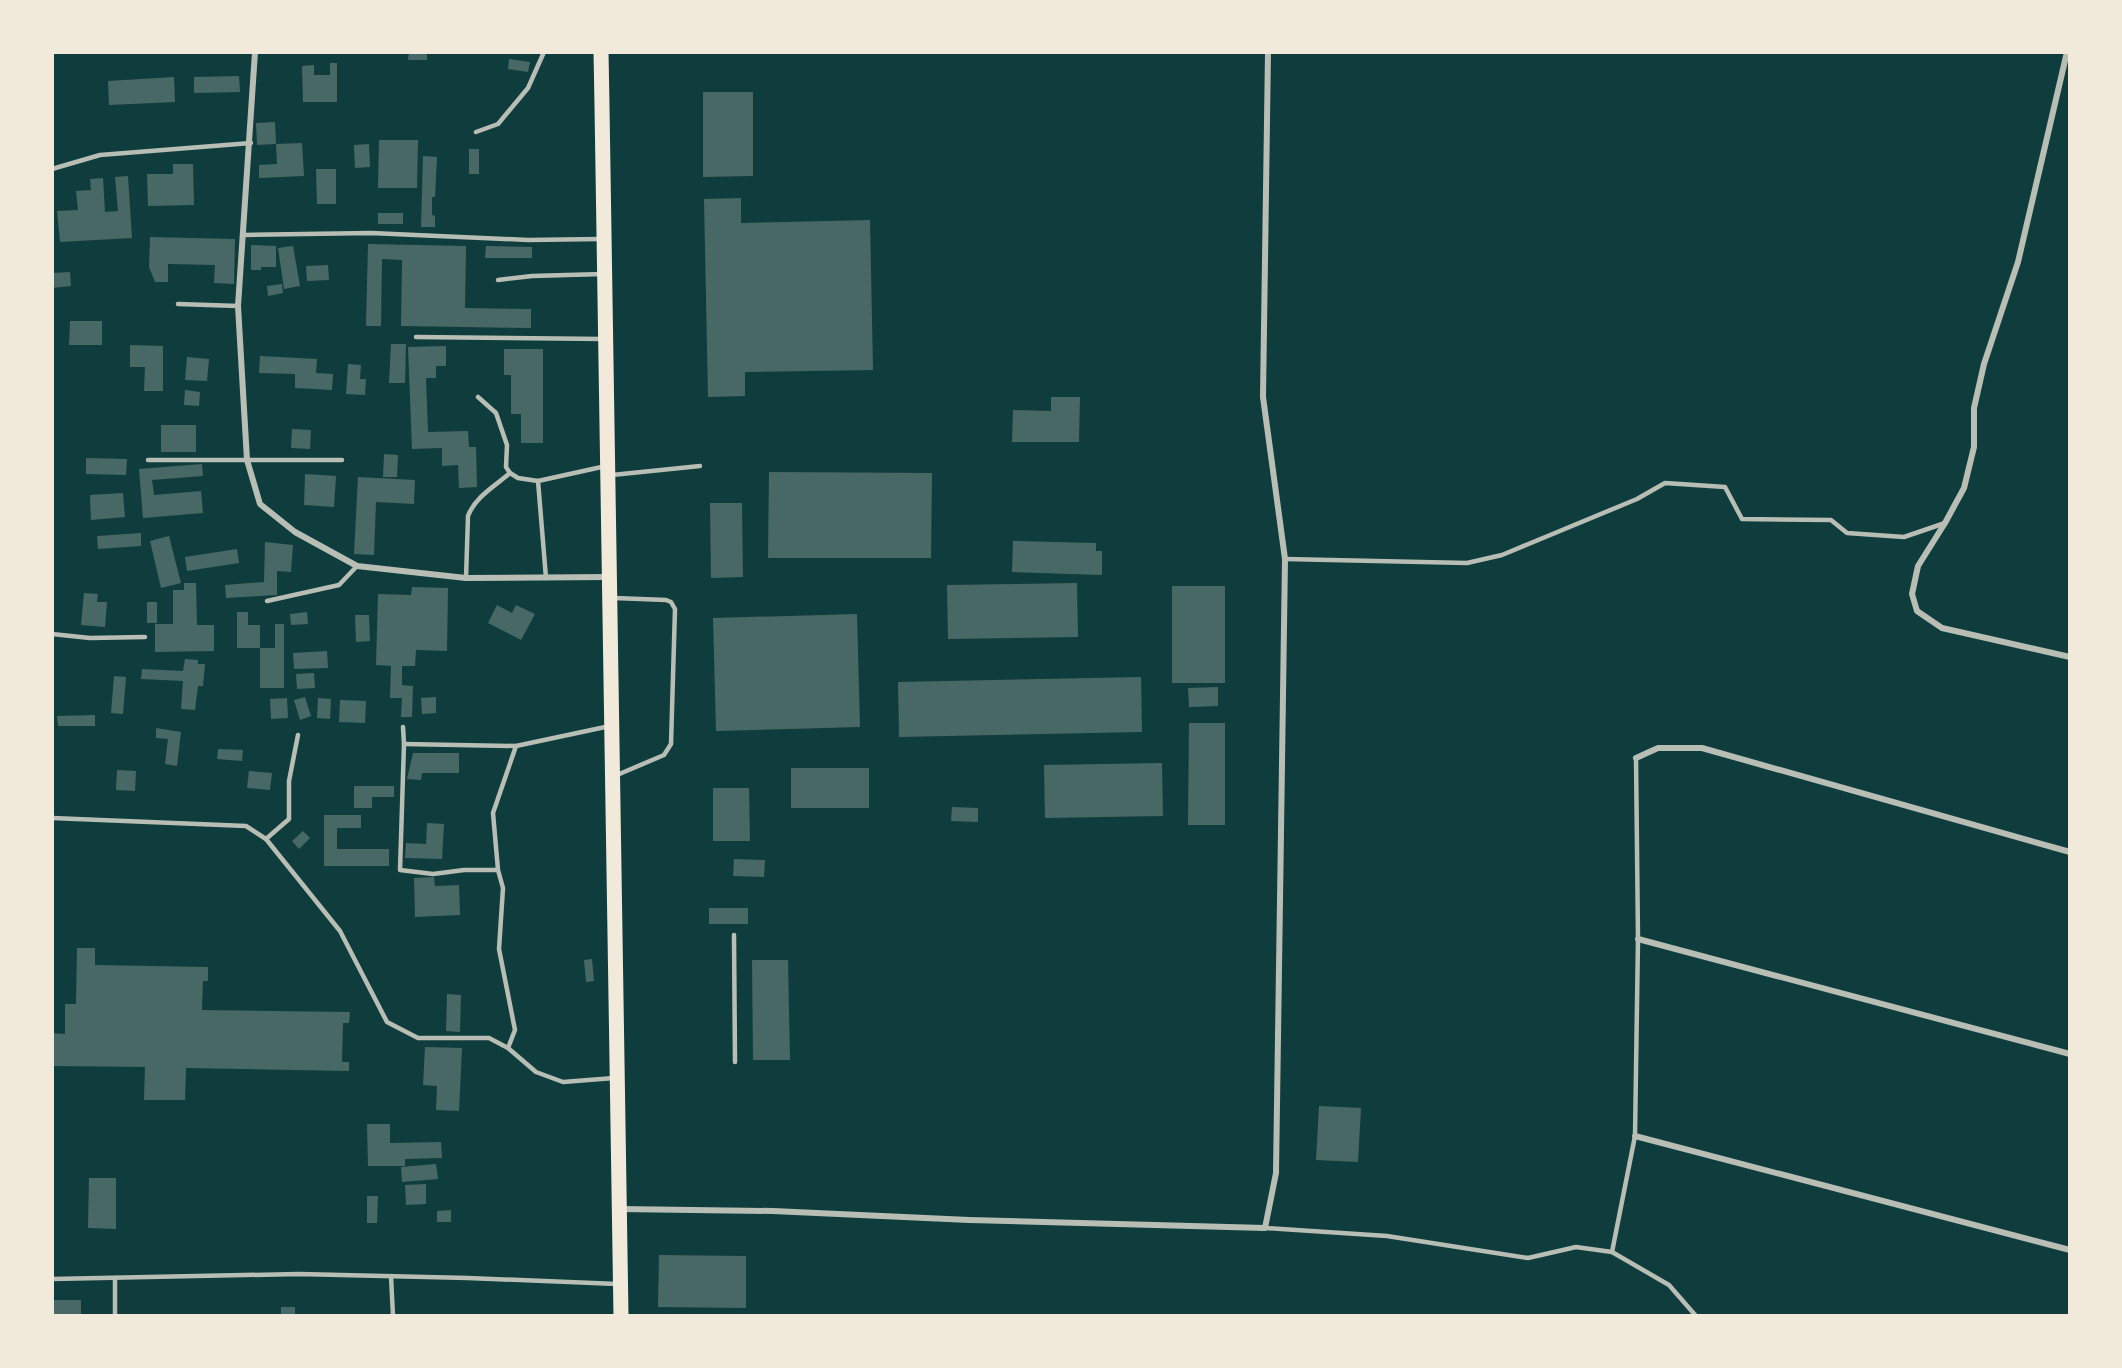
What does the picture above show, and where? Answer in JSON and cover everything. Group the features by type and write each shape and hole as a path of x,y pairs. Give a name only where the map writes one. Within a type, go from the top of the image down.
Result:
{"main road":[{"path":"601,52 612,576 612,725 621,1316"}],"street":[{"path":"255,52 238,306 248,460 260,504 295,532 357,566 466,578 612,576"},
{"path":"619,1209 773,1211 980,1220 1265,1228 1276,1173 1285,559 1263,397 1268,52"},
{"path":"2067,52 2018,262 1984,364 1974,408 1974,447 1964,489 1918,566 1912,594 1917,611 1942,628 2070,657"},
{"path":"1636,758 1658,748 1702,748 2070,852"},
{"path":"1638,939 2070,1054"},
{"path":"1635,1136 2070,1250"}],"lane":[{"path":"476,132 498,124 528,88 544,52"},
{"path":"52,169 99,155 250,143"},
{"path":"243,235 371,233 528,240 605,239"},
{"path":"498,280 606,273"},
{"path":"178,304 238,306"},
{"path":"416,337 607,339"},
{"path":"478,397 496,413 507,445 506,467 518,478 538,481 609,470 700,466"},
{"path":"148,460 342,460"},
{"path":"466,578 468,516 471,508 476,501 510,473"},
{"path":"538,481 546,578"},
{"path":"1285,559 1467,563 1502,555 1637,499 1665,483 1725,488 1742,519 1832,520 1847,533 1904,537 1945,523"},
{"path":"267,601 339,585 357,566"},
{"path":"612,598 666,600 671,602 675,609 671,744 664,755 613,776"},
{"path":"52,634 90,638 145,637"},
{"path":"404,744 516,746 612,725"},
{"path":"403,727 400,870 433,874 464,870 498,870"},
{"path":"266,839 289,819 289,781 298,735"},
{"path":"508,1048 515,1030 499,949 503,888 498,870 493,813 516,746"},
{"path":"1612,1252 1635,1136 1638,939 1636,758"},
{"path":"52,818 246,826 266,839 340,931 387,1022 418,1038 489,1038 508,1048 536,1072 563,1082 617,1078"},
{"path":"734,935 735,1062"},
{"path":"1265,1228 1387,1236 1528,1258 1576,1247 1612,1252 1669,1285 1696,1316"},
{"path":"52,1279 299,1274 620,1284"},
{"path":"392,1276 393,1316"},
{"path":"115,1278 115,1316"}],"building":[{"path":"409,52 427,52 427,60 408,60"},
{"path":"509,59 530,62 528,72 508,69"},
{"path":"330,63 337,63 337,102 303,102 302,66 314,65 314,75 330,75"},
{"path":"239,76 240,92 194,93 194,77"},
{"path":"174,77 175,102 109,105 108,81"},
{"path":"703,92 753,92 753,176 703,177"},
{"path":"275,122 276,144 257,145 256,123"},
{"path":"379,140 418,140 417,188 378,188"},
{"path":"302,143 304,176 259,178 259,165 277,164 276,144"},
{"path":"369,144 370,167 355,168 354,145"},
{"path":"469,149 479,149 479,174 469,174"},
{"path":"423,156 437,157 435,197 432,197 435,227 421,227"},
{"path":"173,164 193,164 194,205 148,206 147,174 173,174"},
{"path":"316,169 336,169 336,204 317,204"},
{"path":"128,176 132,238 60,242 57,211 78,210 76,191 91,190 90,179 103,178 105,212 118,211 115,177"},
{"path":"741,198 741,223 870,220 873,370 745,372 745,396 708,397 704,199"},
{"path":"378,213 403,213 403,224 378,224"},
{"path":"150,237 235,239 234,284 214,283 215,265 168,264 168,282 155,282 149,267"},
{"path":"368,244 466,246 465,308 531,309 531,328 401,326 402,260 382,259 381,326 366,326"},
{"path":"251,245 276,246 276,267 251,270"},
{"path":"293,246 300,286 284,289 278,248"},
{"path":"486,246 532,247 532,258 485,258"},
{"path":"328,265 329,280 307,281 306,266"},
{"path":"70,272 71,286 52,288 52,273"},
{"path":"282,284 283,293 268,296 267,286"},
{"path":"70,321 102,321 102,345 69,345"},
{"path":"391,344 406,344 405,383 389,383"},
{"path":"130,345 163,346 163,391 144,391 145,367 130,367"},
{"path":"446,346 446,366 436,366 436,378 426,378 428,432 468,431 469,447 476,447 477,487 459,488 458,465 442,466 442,448 412,449 408,347"},
{"path":"504,349 543,349 543,443 521,443 521,414 511,414 511,375 504,375"},
{"path":"260,356 317,359 316,373 333,374 332,390 295,388 295,374 259,373"},
{"path":"187,357 209,359 207,381 185,380"},
{"path":"348,364 361,365 360,379 366,379 365,395 346,394"},
{"path":"185,390 200,392 199,406 184,405"},
{"path":"1051,397 1080,397 1079,442 1012,442 1013,410 1051,411"},
{"path":"161,425 196,425 196,452 161,452"},
{"path":"292,429 311,430 310,449 291,448"},
{"path":"384,454 398,455 397,477 383,477"},
{"path":"86,458 127,459 126,475 86,474"},
{"path":"202,464 203,476 152,480 154,495 201,491 203,513 143,518 139,469"},
{"path":"769,472 932,473 931,558 768,558"},
{"path":"305,474 336,476 334,507 304,505"},
{"path":"358,477 415,480 414,504 376,502 374,555 354,554"},
{"path":"123,493 125,517 91,520 90,495"},
{"path":"710,503 742,503 743,577 711,578"},
{"path":"141,533 141,546 98,549 97,536"},
{"path":"169,536 181,583 161,588 150,541"},
{"path":"1013,541 1096,543 1096,551 1102,551 1102,575 1012,572"},
{"path":"265,542 293,545 291,572 277,571 277,595 226,598 225,585 264,582"},
{"path":"237,549 239,563 187,571 185,557"},
{"path":"184,583 196,583 197,625 214,625 214,651 155,652 155,624 173,624 173,590 184,590"},
{"path":"1077,583 1078,637 948,639 947,585"},
{"path":"1172,586 1225,586 1225,683 1172,683"},
{"path":"412,587 448,588 447,651 416,650 415,666 402,666 402,685 413,686 412,717 401,717 402,698 390,698 391,666 376,665 378,594 411,595"},
{"path":"84,593 98,594 97,602 107,602 105,627 81,625"},
{"path":"147,602 157,602 157,623 147,623"},
{"path":"497,605 512,613 516,605 535,614 521,640 488,623"},
{"path":"237,612 248,612 248,625 260,625 260,648 237,648"},
{"path":"307,612 308,624 291,625 290,614"},
{"path":"857,614 860,727 716,731 713,618"},
{"path":"355,615 369,615 370,641 356,642"},
{"path":"275,624 284,624 284,688 260,688 260,648 275,648"},
{"path":"327,651 328,668 294,669 293,653"},
{"path":"185,659 198,660 198,664 205,664 203,686 198,686 195,710 181,709 183,681 141,679 142,669 183,671"},
{"path":"314,673 315,688 297,689 296,674"},
{"path":"114,676 126,677 123,714 111,713"},
{"path":"1141,677 1142,732 899,737 898,682"},
{"path":"1218,687 1218,706 1189,707 1188,688"},
{"path":"305,697 311,716 300,720 294,700"},
{"path":"436,697 436,713 422,714 421,698"},
{"path":"287,698 288,718 271,719 270,699"},
{"path":"318,698 331,699 330,719 317,718"},
{"path":"340,700 366,701 365,723 339,722"},
{"path":"95,715 95,726 58,726 57,716"},
{"path":"1189,723 1225,723 1225,825 1188,825"},
{"path":"156,728 181,732 177,766 165,764 168,739 156,738"},
{"path":"218,749 243,750 242,761 217,759"},
{"path":"413,753 459,753 459,773 422,773 421,780 407,779"},
{"path":"1162,763 1163,816 1045,818 1044,765"},
{"path":"791,768 869,768 869,808 791,808"},
{"path":"117,770 136,771 135,791 116,790"},
{"path":"249,771 272,773 270,790 247,788"},
{"path":"354,786 394,786 394,797 372,797 372,808 354,808"},
{"path":"713,788 749,788 750,841 713,841"},
{"path":"952,807 978,808 978,822 951,821"},
{"path":"324,815 361,815 361,828 337,828 337,849 389,849 389,866 324,866"},
{"path":"427,823 444,824 442,859 405,858 406,843 426,844"},
{"path":"303,831 310,838 299,849 292,841"},
{"path":"734,859 765,860 764,877 733,876"},
{"path":"434,877 435,886 459,885 460,915 415,917 414,878"},
{"path":"709,908 748,908 748,924 709,924"},
{"path":"77,948 95,948 95,965 208,967 208,981 203,981 202,1010 350,1012 349,1023 343,1023 342,1062 349,1062 349,1071 186,1068 185,1100 144,1100 145,1067 52,1066 52,1033 65,1034 65,1004 76,1004"},
{"path":"592,959 594,981 586,982 584,960"},
{"path":"752,960 788,960 790,1060 753,1060"},
{"path":"447,994 461,995 460,1032 446,1031"},
{"path":"425,1047 462,1048 459,1111 436,1110 437,1086 423,1085"},
{"path":"1319,1106 1361,1108 1358,1162 1316,1160"},
{"path":"367,1124 390,1124 390,1143 441,1142 442,1158 405,1159 405,1166 368,1166"},
{"path":"436,1164 438,1179 402,1182 401,1167"},
{"path":"89,1178 116,1178 116,1229 88,1228"},
{"path":"426,1184 426,1204 406,1205 405,1185"},
{"path":"367,1196 378,1196 377,1223 367,1223"},
{"path":"451,1210 451,1222 437,1222 437,1211"},
{"path":"659,1255 746,1256 746,1308 658,1307"},
{"path":"52,1300 81,1300 81,1316 52,1316"},
{"path":"281,1307 295,1307 295,1316 281,1316"}]}
